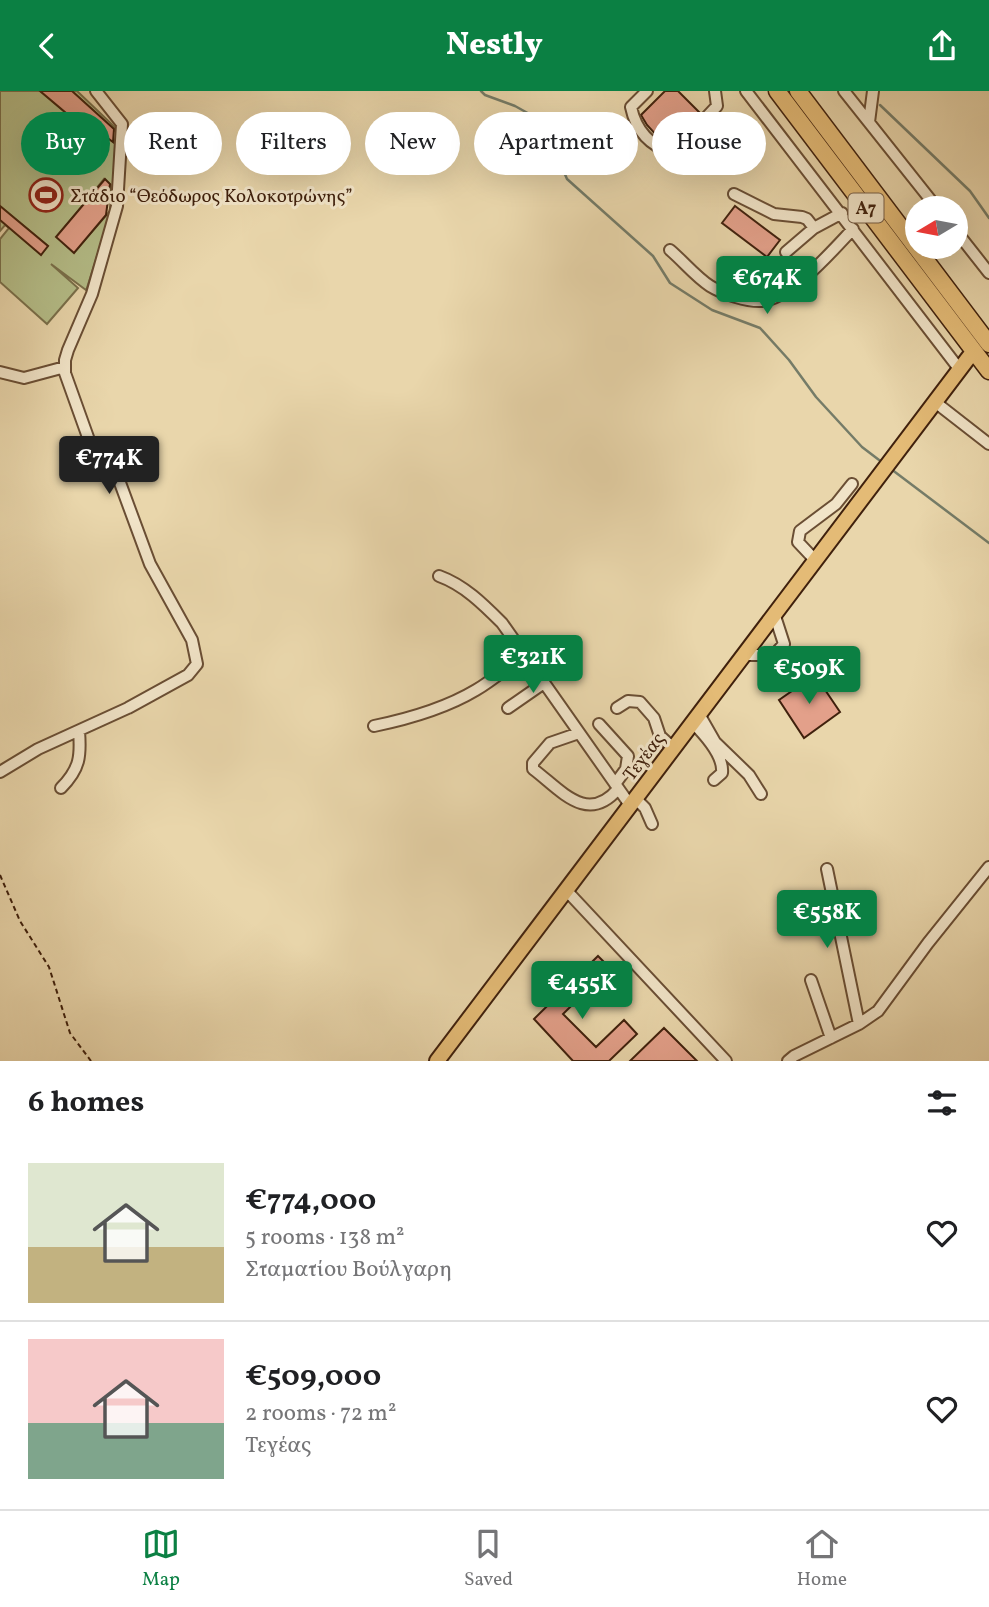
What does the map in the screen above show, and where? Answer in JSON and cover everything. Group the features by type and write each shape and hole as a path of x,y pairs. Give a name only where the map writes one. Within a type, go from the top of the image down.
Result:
{"highway":[{"name":"Α7","path":"777,91 989,371"},
{"name":"Α7","path":"798,91 989,344"}],"main road":[{"name":"Τεγέας","path":"437,1061 969,358"}],"street":[{"path":"0,772 38,749 128,708 188,675 197,664 192,641 150,564 119,480 94,454 65,367 68,350 92,294 117,206 123,130 115,112 96,91"},
{"path":"647,91 631,107 635,122 649,141 673,153 717,106 715,91"},
{"path":"746,91 960,370"},
{"path":"844,91 928,196"},
{"path":"869,122 873,91"},
{"path":"734,194 774,214 807,219 814,228"},
{"path":"786,252 814,228 842,213"},
{"path":"670,250 710,286 736,297 762,301 782,295 795,285 853,229"},
{"path":"968,246 989,273"},
{"path":"0,372 24,378 65,367"},
{"path":"935,402 989,444"},
{"path":"815,560 799,544 797,538 800,531 836,503 852,484"},
{"path":"439,576 450,580 481,602 502,623 616,786 645,808 652,824"},
{"path":"743,655 774,655 784,644 774,613"},
{"path":"374,726 394,722 460,699 483,686 525,655"},
{"path":"508,708 544,683"},
{"path":"617,708 628,701 640,702 654,718 660,736 673,748"},
{"path":"695,718 722,763 722,773 714,780"},
{"path":"695,718 749,775 761,794"},
{"path":"579,733 550,743 533,763 533,769 581,805 595,805 605,801 616,786 626,769 628,756 599,724"},
{"path":"61,788 76,769 80,748 79,731"},
{"path":"788,1061 859,1024 878,1011 989,867"},
{"path":"827,869 859,1024"},
{"path":"566,890 726,1061"},
{"path":"811,980 831,1038"}],"path":[{"path":"0,875 20,922 49,967 71,1033 91,1061"}],"green space":[{"name":"Στάδιο “Θεόδωρος Κολοκοτρώνης”","path":"0,91 40,91 65,112 21,112 21,175 110,175 110,140 115,143 117,133 110,126 110,122 120,132 111,211 87,288 86,290 51,264 78,288 47,324 0,282 0,239 9,228 5,225 0,231 0,220 41,254 48,246 0,206","holes":["104,179 111,185 110,211 74,252 57,237"]},
{"name":"Στάδιο “Θεόδωρος Κολοκοτρώνης”","path":"72,91 77,91 99,112 94,112"}],"building":[{"path":"40,91 72,91 95,112 65,112"},
{"path":"665,91 678,91 699,112 652,112 652,130 641,115"},
{"path":"110,125 114,129 113,142 110,140"},
{"path":"105,179 110,184 106,215 74,253 56,237"},
{"path":"0,206 48,246 41,255 0,220"},
{"path":"735,206 780,240 767,257 722,223"},
{"path":"815,675 840,712 804,738 779,700"},
{"path":"598,956 610,968 563,1014 596,1047 624,1020 637,1034 609,1061 573,1061 534,1019"},
{"path":"664,1028 697,1061 630,1061"}],"waterway":[{"path":"481,91 542,121 567,179 653,256 670,283 712,310 760,328 789,360 816,397 862,447 883,463"},
{"path":"880,105 970,191 989,218"},
{"path":"891,469 989,543"}],"place":[{"name":"Στάδιο “Θεόδωρος Κολοκοτρώνης”","path":"46,195"}]}
